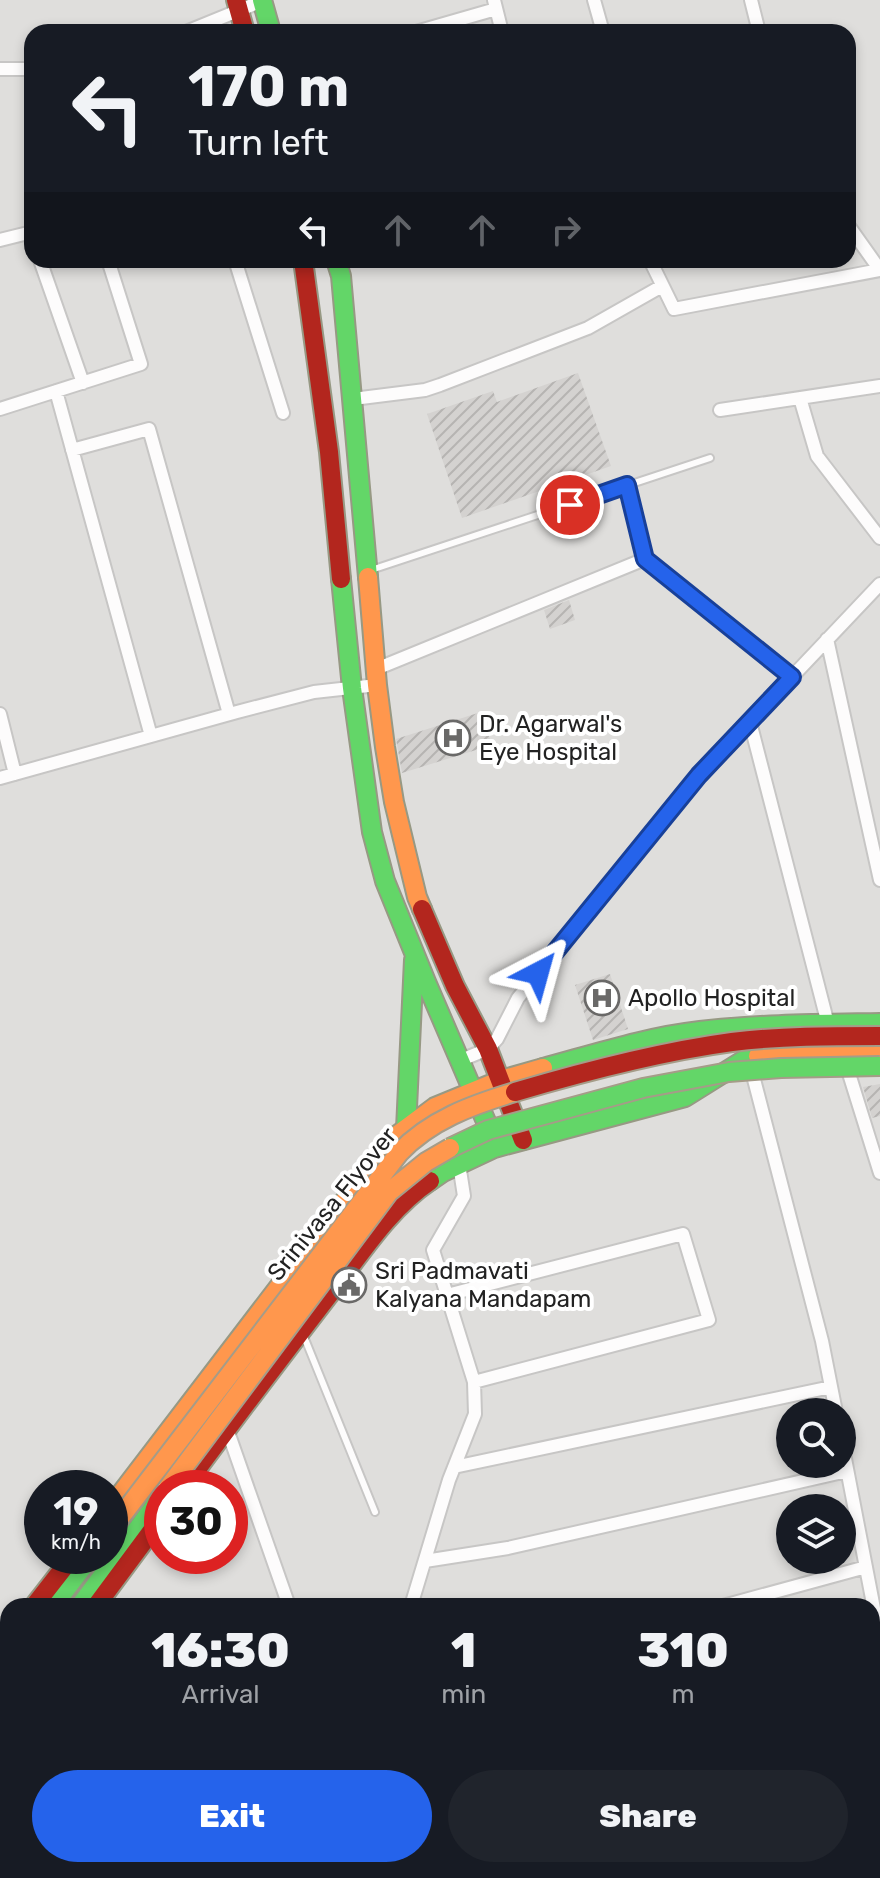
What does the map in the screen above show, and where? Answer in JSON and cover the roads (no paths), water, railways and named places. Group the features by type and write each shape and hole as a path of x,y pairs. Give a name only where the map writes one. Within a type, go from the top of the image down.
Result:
{"street":[{"path":"594,0 601,24"},
{"path":"751,0 757,24"},
{"path":"201,24 237,5 262,1 269,24"},
{"path":"439,24 495,5"},
{"path":"0,69 24,69"},
{"path":"0,240 24,235"},
{"path":"654,268 674,309 880,270 856,236"},
{"path":"43,268 83,383"},
{"path":"0,409 141,364 111,268"},
{"path":"238,268 283,413"},
{"path":"304,268 329,452 352,688 372,832 385,881 497,1147"},
{"path":"338,268 377,677 394,802 417,897 455,986 488,1049 523,1140"},
{"path":"353,399 425,390 440,385 588,328 662,286"},
{"path":"720,410 880,386"},
{"path":"56,391 151,736"},
{"path":"800,398 817,456 880,538"},
{"path":"72,450 149,429 229,714"},
{"path":"0,778 314,692 352,688 645,559 792,677"},
{"path":"461,1060 488,1049 497,1039 518,998 699,775 880,584"},
{"path":"827,639 880,880"},
{"path":"0,714 15,774"},
{"path":"750,722 828,1024"},
{"path":"406,1129 415,955"},
{"path":"128,1484 375,1159 392,1139 435,1107 501,1080 636,1043 699,1031 880,1023"},
{"name":"Srinivasa Flyover","path":"128,1507 374,1184 407,1144 427,1128 476,1104 588,1070 663,1054 761,1039 880,1036"},
{"path":"196,1470 383,1225 412,1193 443,1172 497,1147 685,1097 749,1057 880,1053"},
{"path":"843,1054 880,1173"},
{"path":"749,1057 822,1341 833,1398"},
{"name":"Srinivasa Flyover","path":"181,1470 389,1192 426,1162 458,1143 488,1130 643,1088 729,1072 880,1066"},
{"path":"413,1598 454,1467 475,1414 474,1382 433,1250 464,1196 459,1164"},
{"path":"447,1295 683,1234 709,1320 474,1382"},
{"path":"454,1467 831,1387"},
{"path":"227,1429 286,1598"},
{"path":"425,1561 508,1548 816,1478"},
{"path":"848,1478 873,1598"},
{"path":"86,1598 144,1520"},
{"path":"102,1598 144,1541"},
{"path":"752,1598 866,1567"},
{"path":"40,1598 59,1574"},
{"path":"59,1598 77,1574"}],"lane":[{"path":"368,572 710,458"},
{"path":"627,485 645,559"},
{"path":"302,1330 375,1512"}],"place":[{"name":"Dr. Agarwal's Eye Hospital","path":"453,738"},
{"name":"Apollo Hospital","path":"602,998"},
{"name":"Sri Padmavati Kalyana Mandapam","path":"349,1285"}]}
